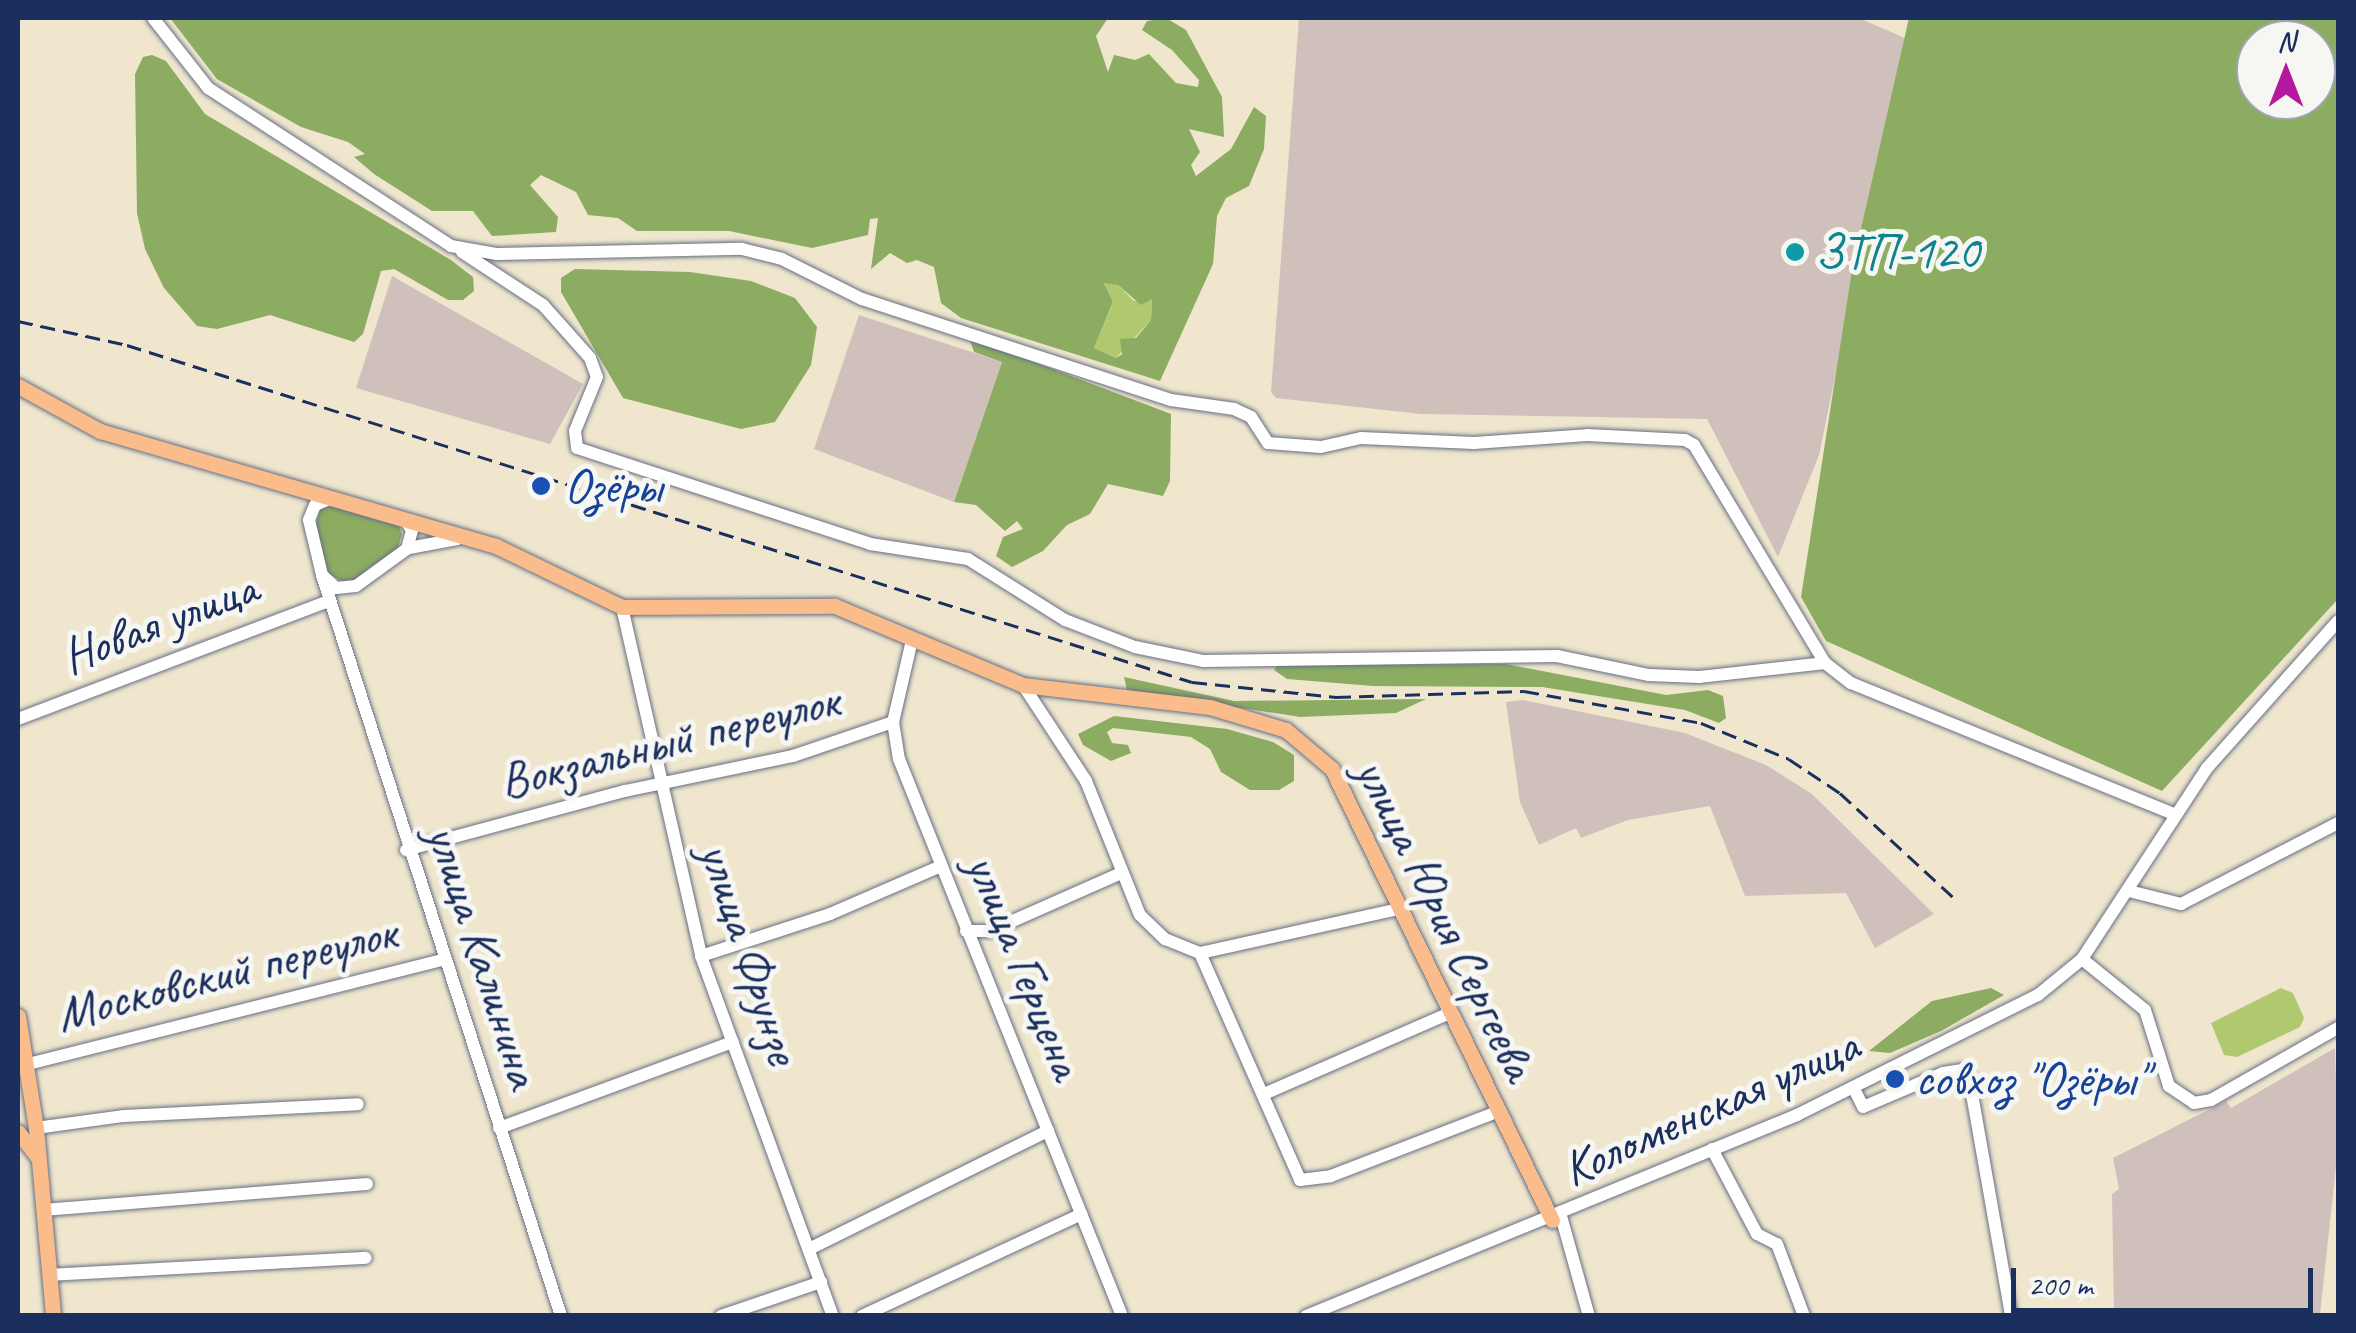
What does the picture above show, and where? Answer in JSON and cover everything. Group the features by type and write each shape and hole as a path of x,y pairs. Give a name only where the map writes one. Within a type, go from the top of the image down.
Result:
{"main road":[{"path":"18,386 100,431 404,519"},
{"name":"улица Юрия Сергеева","path":"404,519 472,538 622,607 815,603 860,614 912,640 1023,685 1210,707 1286,730 1332,769 1498,1112 1556,1218"},
{"path":"18,1016 36,1128 54,1316"},
{"path":"18,1102 29,1081 28,1064"},
{"path":"18,1132 39,1160"}],"street":[{"path":"153,18 208,88 543,305 590,358 597,378 575,431 576,448 870,544 968,559 1066,620 1135,647 1203,662 1557,656 1649,675 1700,677 1824,663"},
{"path":"451,246 496,254 726,248 782,259 862,299 1171,400 1234,409 1251,417 1268,443 1321,447 1361,438 1474,442 1587,435 1684,440 1694,445 1824,663 1851,684 2173,814"},
{"path":"338,498 320,500 309,520 322,575 336,588 356,586"},
{"path":"404,519 412,530 407,549"},
{"path":"335,619 338,601 407,549 430,539 472,538"},
{"name":"улица Калинина","path":"322,575 406,850 562,1316"},
{"name":"Новая улица","path":"18,719 329,601"},
{"name":"улица Фрунзе","path":"622,607 700,956 833,1316"},
{"name":"Коломенская улица","path":"1306,1316 1556,1218 1854,1089 2010,1012 2082,959 2129,891 2173,814 2238,729 2338,622"},
{"name":"улица Герцена","path":"912,640 892,722 899,758 1122,1316"},
{"path":"1023,685 1086,781 1120,874 1152,929 1200,952 1398,909"},
{"name":"Вокзальный переулок","path":"406,850 793,756 892,722"},
{"path":"2129,891 2181,904 2338,823"},
{"path":"700,956 830,914 941,866"},
{"path":"966,931 990,931 1120,874"},
{"path":"1200,952 1300,1180 1331,1176 1498,1112"},
{"path":"2082,959 2145,1010 2169,1086 2194,1103 2211,1100 2338,1028"},
{"name":"Московский переулок","path":"28,1064 443,960"},
{"path":"1264,1094 1449,1013"},
{"path":"499,1128 733,1042"},
{"path":"1854,1089 1863,1107 1943,1074 1964,1070 1969,1077 2011,1316"},
{"path":"36,1128 124,1116 358,1104"},
{"path":"809,1249 1048,1131"},
{"path":"1712,1149 1757,1234 1778,1244 1804,1316"},
{"path":"43,1210 368,1184"},
{"path":"862,1316 1082,1214"},
{"name":"улица Юрия Сергеева","path":"1556,1218 1589,1316"},
{"path":"50,1275 366,1258"},
{"path":"721,1316 821,1282"}],"shaded area":[{"path":"1299,18 1859,18 1905,38 1819,455 1778,557 1707,419 1421,414 1276,398 1271,392"},
{"path":"392,276 583,384 550,444 356,388"},
{"path":"859,315 1002,362 954,502 814,449"},
{"path":"1523,700 1685,733 1766,765 1812,794 1934,914 1875,948 1846,893 1745,896 1710,806 1628,820 1581,838 1576,828 1539,845 1520,802 1506,702"},
{"path":"2335,1048 2338,1148 2320,1315 2114,1315 2112,1194 2119,1189 2113,1158 2226,1101 2231,1108"}],"green space":[{"path":"170,18 1108,18 1096,36 1108,72 1114,55 1135,60 1149,54 1176,83 1198,87 1199,80 1172,50 1142,30 1147,21 1166,18 1186,30 1222,97 1224,137 1189,129 1200,152 1191,165 1196,176 1231,149 1254,107 1266,116 1264,149 1249,186 1226,198 1217,216 1213,264 1160,381 961,318 941,303 934,267 917,260 907,263 890,253 871,269 878,218 870,219 868,235 812,248 729,231 637,231 618,218 588,215 576,192 541,175 530,185 558,217 556,232 492,236 473,211 432,211 374,174 354,157 365,154 348,142 301,127 217,79","holes":["1104,283 1118,285 1141,305 1152,299 1151,320 1136,338 1120,339 1122,354 1116,358 1094,348 1113,302"]},
{"path":"1909,18 2338,18 2338,599 2162,791 1826,641 1801,597 1853,264"},
{"path":"152,55 166,61 205,114 451,260 473,277 474,291 463,300 448,300 394,269 381,271 363,334 354,342 270,315 217,329 197,326 164,288 145,249 137,213 135,74 143,57"},
{"path":"575,269 690,272 751,281 795,298 817,327 811,365 775,422 741,429 623,398 561,292 561,278"},
{"path":"1104,282 1118,285 1134,301 1152,297 1151,320 1116,358 1094,348 1113,303"},
{"path":"969,337 1171,414 1170,481 1163,496 1108,484 1090,514 1067,525 1043,551 1012,567 996,556 1003,537 1023,529 1017,521 1005,531 976,505 954,502 1002,362 974,352"},
{"path":"336,505 399,525 402,534 398,548 348,584 325,572 314,533 320,509"},
{"path":"1506,664 1666,695 1708,690 1723,696 1726,718 1719,723 1685,710 1542,687 1373,686 1287,679 1274,670 1278,665"},
{"path":"1124,677 1234,701 1426,699 1396,713 1300,717 1127,690"},
{"path":"1114,716 1227,729 1273,742 1294,755 1294,781 1279,790 1250,790 1221,772 1210,749 1191,737 1113,728 1107,732 1112,743 1128,745 1131,753 1111,761 1083,745 1078,734"},
{"path":"1991,988 2004,995 1941,1031 1890,1053 1869,1051 1932,1001"},
{"path":"2281,988 2293,993 2304,1018 2300,1027 2237,1057 2224,1055 2211,1023"}],"railway":[{"path":"18,321 127,345 1192,682 1336,697 1524,691 1701,723 1789,759 1840,793 1954,898"}],"place":[{"name":"ЗТП-120","path":"1795,252"},
{"name":"Озёры","path":"541,486"},
{"name":"совхоз \"Озёры\"","path":"1895,1079"}]}
